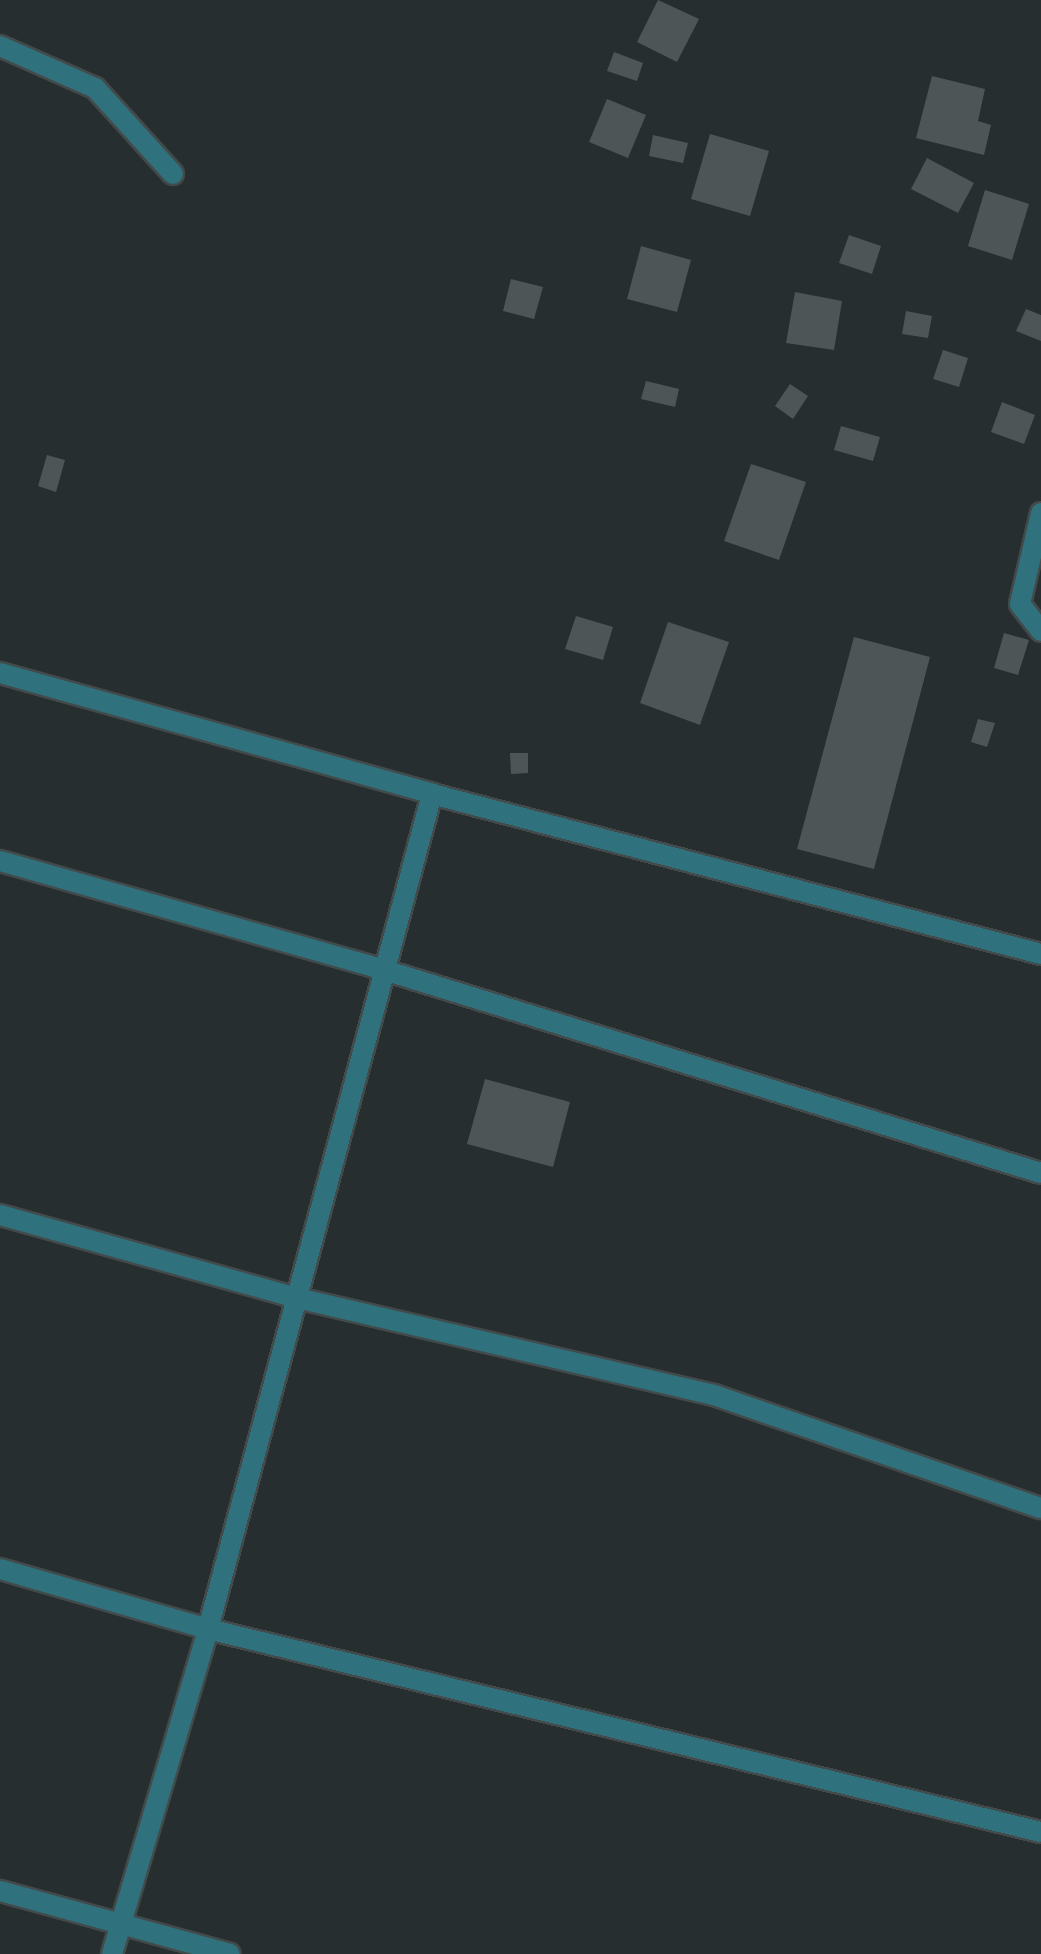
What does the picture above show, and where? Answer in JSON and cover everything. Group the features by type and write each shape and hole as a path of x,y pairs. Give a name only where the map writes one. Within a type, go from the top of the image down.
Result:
{"street":[{"path":"0,46 95,88 173,174"},
{"path":"1041,513 1020,604 1041,631"},
{"path":"0,673 432,794 1041,954"},
{"path":"112,1954 208,1629 381,969 432,794"},
{"path":"0,861 381,969 1041,1173"},
{"path":"0,1215 297,1298 714,1395 1041,1508"},
{"path":"0,1569 208,1629 1041,1832"},
{"path":"0,1891 230,1954"}],"building":[{"path":"658,0 699,19 677,62 637,42"},
{"path":"614,52 643,63 637,81 607,71"},
{"path":"932,76 985,89 978,121 991,125 984,155 916,138"},
{"path":"607,99 646,115 628,158 589,142"},
{"path":"710,134 769,151 750,216 691,199"},
{"path":"653,135 688,143 683,163 649,156"},
{"path":"927,158 974,183 958,213 911,189"},
{"path":"985,190 1029,204 1012,260 968,246"},
{"path":"849,235 881,246 872,274 839,263"},
{"path":"641,246 691,260 677,312 627,299"},
{"path":"511,279 543,287 534,319 503,311"},
{"path":"795,292 842,301 834,350 786,343"},
{"path":"1026,309 1041,315 1041,341 1016,331"},
{"path":"906,311 932,316 928,338 902,334"},
{"path":"943,350 968,358 959,387 933,379"},
{"path":"646,381 679,389 675,407 641,399"},
{"path":"790,384 808,396 793,419 775,406"},
{"path":"1002,402 1035,415 1024,444 991,432"},
{"path":"841,426 880,437 873,461 834,450"},
{"path":"47,455 65,460 56,492 38,486"},
{"path":"751,464 806,482 779,560 724,541"},
{"path":"576,616 613,627 603,660 565,649"},
{"path":"668,622 729,642 700,725 640,703"},
{"path":"1004,633 1029,640 1018,675 994,668"},
{"path":"854,637 930,657 874,869 797,849"},
{"path":"978,719 995,723 987,747 971,742"},
{"path":"510,753 528,753 528,773 511,774"},
{"path":"485,1079 570,1102 553,1167 467,1144"}]}
